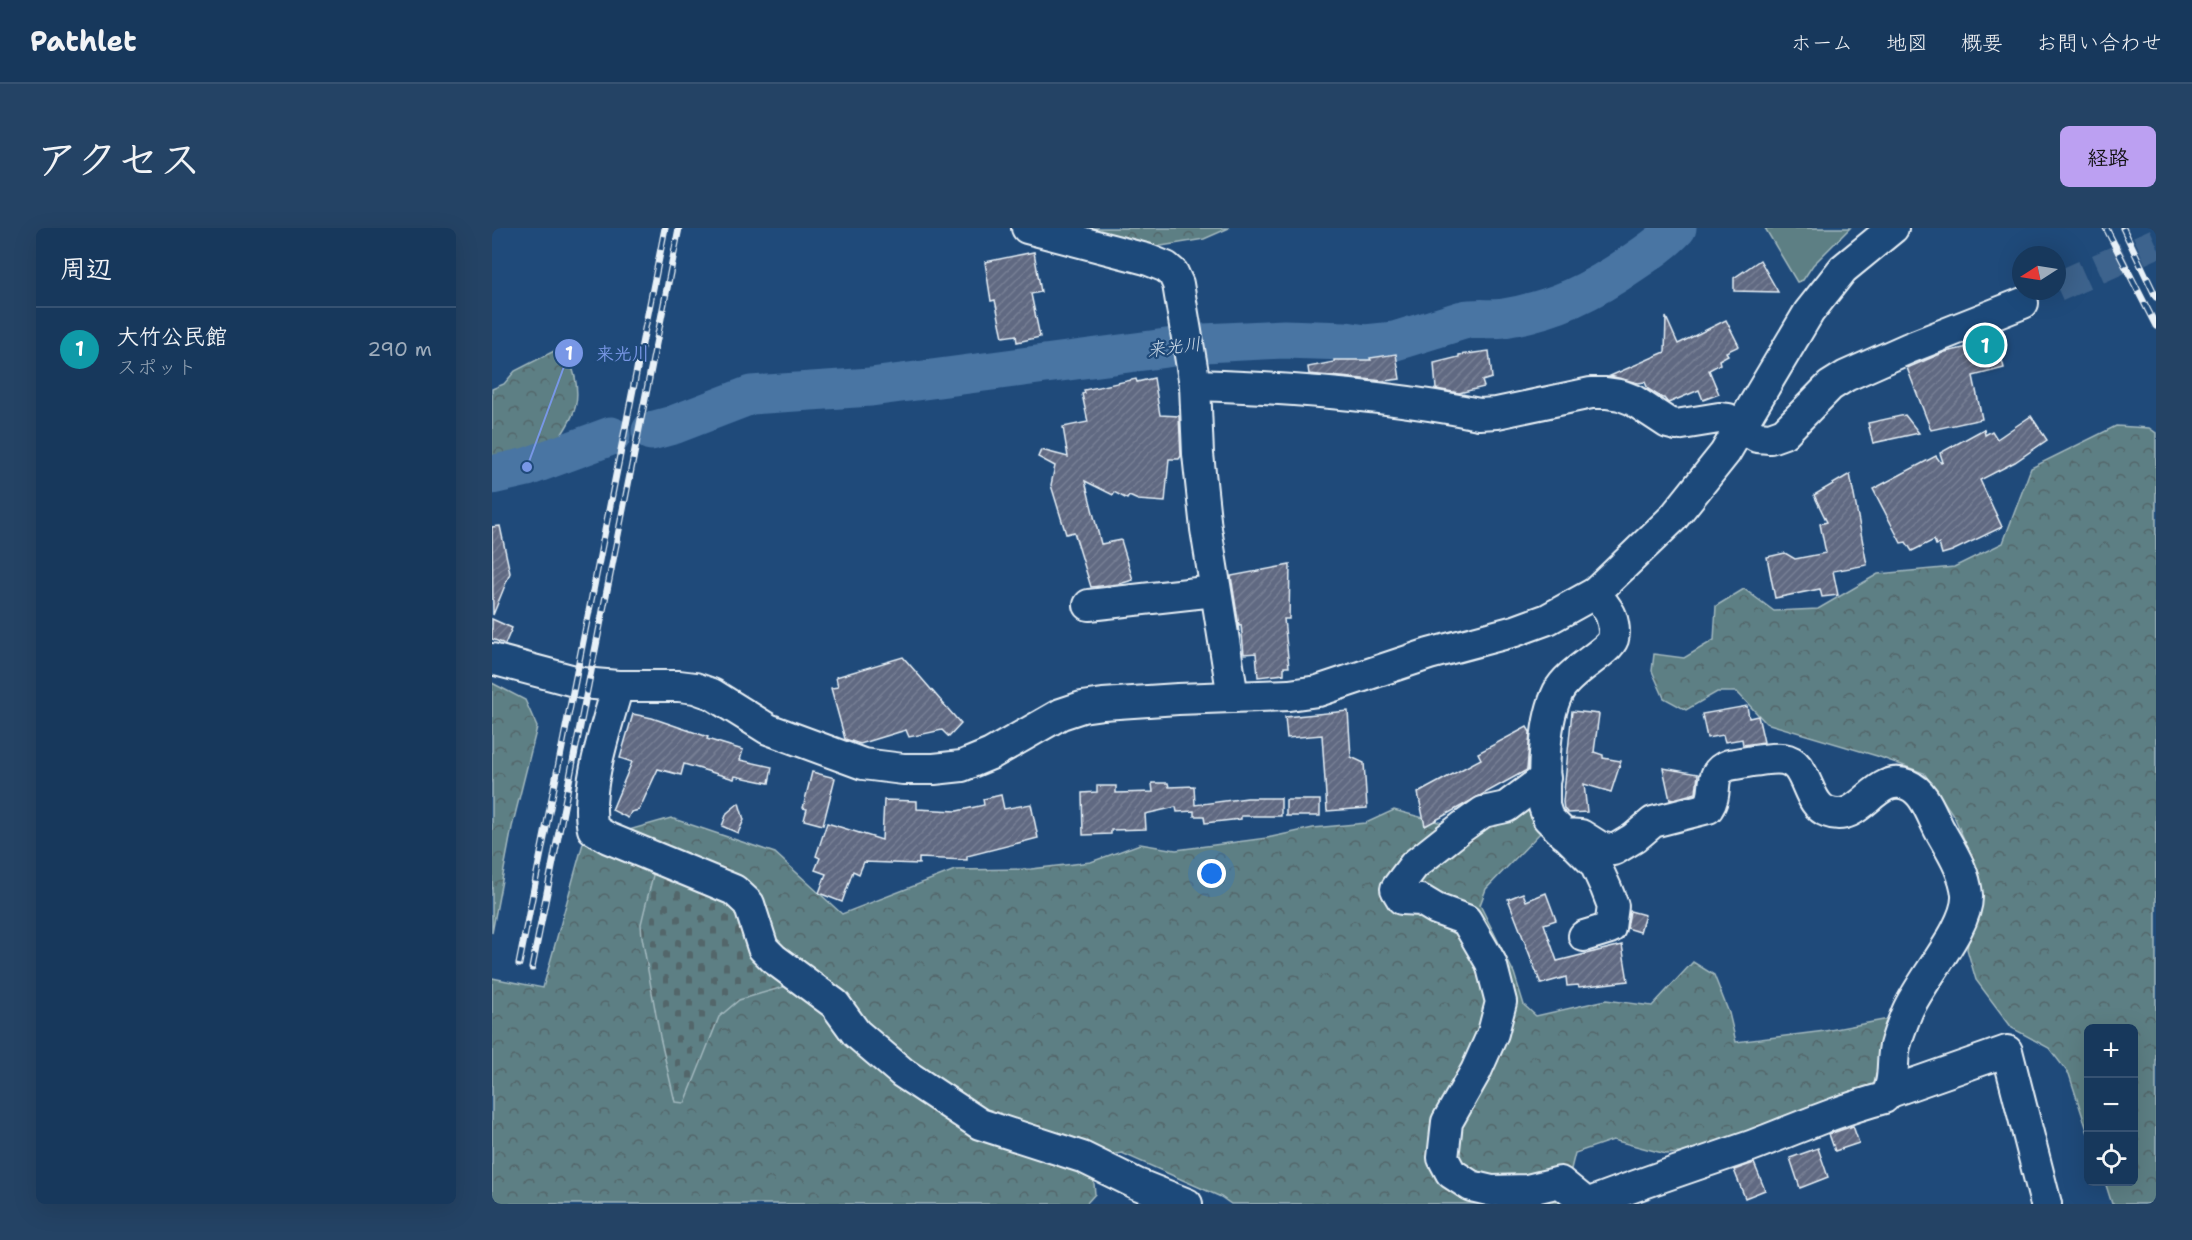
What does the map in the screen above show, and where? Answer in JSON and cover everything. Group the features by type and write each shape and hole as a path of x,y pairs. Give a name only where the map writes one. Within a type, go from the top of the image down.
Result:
{"street":[{"path":"1027,228 1146,259 1166,267 1173,273 1178,284 1194,378 1198,454 1215,591 1233,697"},
{"path":"492,659 582,683 695,688 712,694 749,718 779,733 863,764 903,769 934,769 962,766 991,754 1061,714 1082,707 1135,702 1289,695 1318,691 1429,654 1515,631 1548,619 1595,593 1673,518 1725,453 1809,312 1843,269 1893,228"},
{"path":"1194,378 1247,387 1367,396 1479,414 1497,413 1592,393 1606,393 1633,400 1668,423 1676,425 1719,418 1728,419 1757,437 1770,438 1784,433 1830,386 1846,376 1899,352 2023,303"},
{"path":"1089,605 1215,591"},
{"path":"1584,936 1610,928 1613,906 1595,864 1548,818 1544,806 1549,721 1559,690 1571,675 1607,647 1614,632 1610,615 1595,593"},
{"path":"618,686 597,766 591,803 593,829 608,838 734,890 749,904 762,948 835,1004 856,1033 903,1073 980,1124 1082,1157 1137,1184 1187,1204"},
{"path":"1564,834 1581,834 1605,849 1620,848 1653,822 1708,808 1714,796 1717,771 1729,765 1782,758 1790,761 1802,775 1815,803 1822,810 1832,814 1854,810 1884,785 1900,783 1911,786 1924,799 1958,864 1967,896 1965,910 1958,927 1907,1011 1895,1046 1890,1092"},
{"path":"1545,778 1506,807 1483,812 1462,827 1414,865 1396,889 1402,899 1421,900 1436,909 1466,920 1491,963 1501,1002 1493,1033 1476,1071 1447,1122 1443,1158 1451,1173 1471,1186 1492,1191 1527,1190 1560,1182 1587,1204 1628,1197 1748,1146 1884,1098 1890,1092 2007,1052 2046,1204"}],"green space":[{"path":"1037,228 1229,228 1204,239 1155,247"},
{"path":"1765,228 1850,228 1813,265 1803,280 1797,282"},
{"path":"554,351 569,358 574,372 577,396 567,427 551,449 492,465 492,389 504,384 515,371"},
{"path":"2116,426 2149,428 2156,433 2156,1204 2112,1204 2106,1186 2138,1186 2138,1024 2084,1024 2084,1121 2069,1074 2049,1048 2012,1028 1976,980 1967,949 1980,876 1954,816 1924,773 1877,756 1766,723 1737,692 1717,692 1686,710 1664,698 1652,671 1654,654 1684,658 1714,640 1716,606 1744,589 1774,611 1818,609 1878,574 1954,567 2003,543 2031,468"},
{"path":"492,683 525,700 537,727 512,827 492,933"},
{"path":"1491,804 1527,808 1541,832 1486,889 1480,905 1514,973 1524,1005 1536,1016 1606,1000 1652,1006 1693,962 1714,975 1729,1013 1736,1042 1825,1031 1889,1019 1877,1082 1842,1100 1704,1151 1666,1154 1613,1140 1575,1153 1570,1173 1572,1204 1231,1204 1221,1197 1122,1153 1106,1156 1093,1174 1095,1194 1086,1204 492,1204 492,978 543,988 583,843 671,818 775,853 842,914 955,870 1031,869 1091,862 1140,844 1176,850 1267,838 1313,828 1366,823 1394,810 1442,823"},
{"path":"654,871 741,909 790,985 739,1000 719,1017 685,1103 675,1102 660,1037 642,937 641,924"}],"building":[{"path":"1034,252 1041,292 1031,294 1040,337 1017,342 1016,335 1003,337 995,300 991,301 985,262"},
{"path":"1760,260 1778,292 1734,291 1734,278"},
{"path":"1666,317 1678,344 1726,320 1739,346 1726,352 1728,355 1719,360 1720,364 1709,370 1719,394 1703,400 1699,390 1668,403 1664,398 1648,389 1645,382 1638,383 1610,376 1665,352"},
{"path":"1997,341 2004,368 1973,376 1982,419 1931,430 1907,368 1945,352"},
{"path":"1489,351 1492,378 1482,381 1484,387 1459,393 1436,389 1434,363 1459,357 1459,355"},
{"path":"1396,354 1400,379 1384,381 1309,374 1308,367 1334,362 1334,360 1371,360 1370,358"},
{"path":"1154,378 1160,415 1179,416 1181,456 1179,459 1169,459 1165,502 1138,500 1129,496 1127,499 1114,492 1113,495 1085,481 1101,544 1121,540 1133,580 1091,587 1074,532 1066,534 1051,485 1055,466 1038,457 1041,450 1068,457 1063,427 1088,422 1082,394 1085,393 1084,390 1136,379 1137,382"},
{"path":"1905,415 1919,433 1873,443 1868,423"},
{"path":"2031,416 2047,440 2015,462 1980,480 2002,527 1942,554 1939,544 1936,545 1934,540 1912,551 1906,542 1901,543 1873,489 1936,456 1941,463 1943,462 1940,453 1984,429 1985,435 1992,431 1997,439"},
{"path":"1850,474 1867,565 1833,571 1838,595 1822,597 1820,589 1775,598 1767,557 1785,553 1795,559 1826,553 1820,524 1827,522 1814,495"},
{"path":"500,526 510,573 493,615 492,527"},
{"path":"1290,565 1289,619 1284,619 1289,667 1284,667 1284,674 1258,677 1256,653 1244,654 1241,625 1239,626 1231,576"},
{"path":"492,619 512,628 505,644 492,639"},
{"path":"903,657 961,724 949,737 942,730 909,737 906,730 860,744 845,739 831,688 838,687 836,677"},
{"path":"1747,706 1749,718 1758,716 1764,742 1743,745 1742,739 1725,742 1723,735 1707,738 1702,714"},
{"path":"1348,711 1351,757 1364,763 1367,808 1327,811 1322,735 1287,738 1285,717"},
{"path":"1572,711 1599,714 1594,752 1603,755 1603,758 1621,761 1611,792 1584,784 1587,812 1568,813 1564,809"},
{"path":"633,714 652,718 743,750 740,760 772,767 769,783 735,776 734,779 684,764 681,775 658,769 639,810 631,812 628,818 612,810 632,762 620,758"},
{"path":"1527,727 1530,732 1527,770 1425,826 1418,793 1481,759 1478,753"},
{"path":"1663,768 1698,774 1696,793 1670,800"},
{"path":"812,772 835,778 823,825 804,820 807,809 803,808"},
{"path":"1152,783 1168,783 1169,787 1194,786 1195,805 1247,798 1281,798 1281,816 1241,816 1241,819 1205,823 1204,816 1194,816 1194,811 1177,812 1176,807 1145,814 1146,829 1111,830 1111,834 1083,835 1082,793 1097,792 1097,786 1116,786 1116,793 1153,792"},
{"path":"1001,795 1004,809 1031,804 1038,838 967,856 967,860 919,858 919,864 864,862 859,874 853,871 842,902 819,893 826,874 815,870 820,858 816,856 827,823 882,840 884,800 917,801 917,809 957,811 984,805 983,799"},
{"path":"1286,800 1320,800 1320,816 1286,816"},
{"path":"739,803 744,820 738,833 722,826 727,813"},
{"path":"1523,893 1526,901 1546,893 1556,920 1544,924 1557,961 1622,945 1628,981 1579,987 1578,985 1567,986 1566,977 1541,984 1508,899"},
{"path":"1630,911 1645,915 1640,932 1627,928"},
{"path":"1853,1126 1859,1143 1835,1151 1829,1134"},
{"path":"1818,1148 1828,1177 1800,1188 1790,1158"},
{"path":"1754,1163 1765,1190 1745,1198 1734,1170"}],"waterway":[{"name":"来光川","path":"651,431 673,425 751,395 871,387 1204,343 1284,339 1346,341 1365,344 1395,341 1463,320 1504,318 1540,310 1572,298 1618,273 1667,238 1677,228"},
{"name":"来光川","path":"492,475 527,467 611,436"}],"tunnel":[{"path":"2066,283 2156,243"}],"railway":[{"path":"519,964 665,228"},
{"path":"532,968 679,228"},
{"path":"2106,228 2156,326"},
{"path":"2123,228 2156,297"}],"place":[{"name":"大竹公民館","path":"1985,345"},
{"name":"来光川","path":"527,467"}]}
